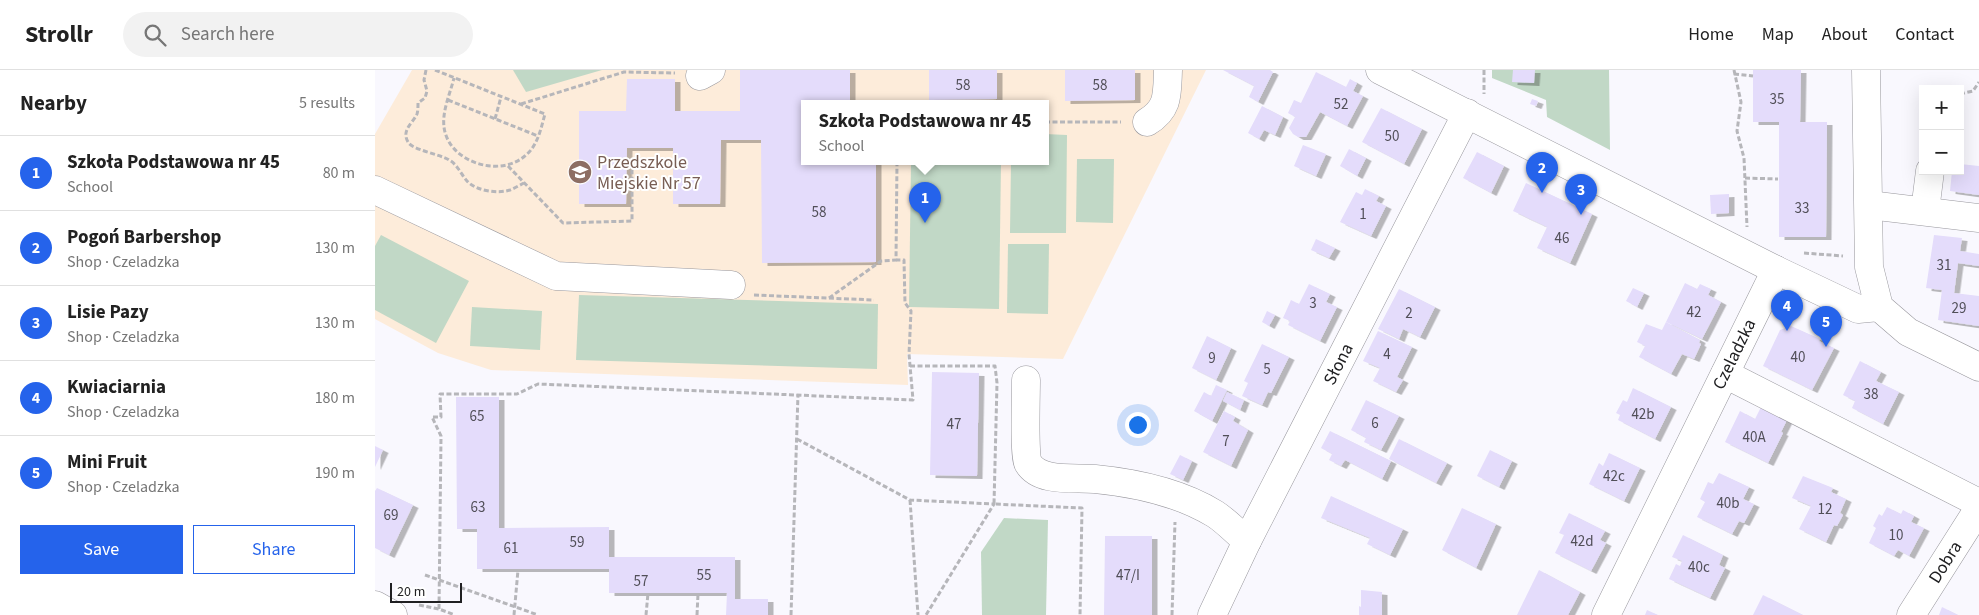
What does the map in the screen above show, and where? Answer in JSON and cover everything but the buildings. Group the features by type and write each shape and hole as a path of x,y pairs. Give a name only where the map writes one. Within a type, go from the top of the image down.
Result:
{"street":[{"path":"1147,122 1158,116 1167,100 1168,70"},
{"path":"1381,70 1476,106 1776,270 1858,309 1879,306"},
{"path":"1866,70 1869,268 1879,306 1908,332 1979,367"},
{"name":"Słona","path":"1212,615 1247,541 1476,106"},
{"path":"1925,211 1930,175"},
{"path":"375,190 556,276 731,285"},
{"path":"1869,205 1979,218"},
{"name":"Czeladzka","path":"1606,615 1776,270"},
{"path":"1725,374 1979,503"},
{"path":"1026,380 1027,461 1035,472 1049,476 1094,478 1139,484 1177,497 1215,514 1247,541"},
{"name":"Dobra","path":"1911,615 1979,508"},
{"path":"375,605 393,615"}],"path":[{"path":"426,70 424,80 427,91 425,98 418,103 416,117 409,124 406,134 408,142 414,148 451,161 468,182 477,187 490,191 509,190 524,182"},
{"path":"435,70 545,114 534,147 527,155 508,166 490,167 473,163 452,145 444,127 454,78"},
{"path":"1476,106 1484,70"},
{"path":"521,104 624,72 706,73"},
{"path":"1747,234 1744,158 1737,131 1741,102 1734,72 1753,76"},
{"path":"1964,93 1973,91 1979,82"},
{"path":"495,119 501,97"},
{"path":"448,100 538,136"},
{"path":"1049,122 1147,122"},
{"path":"896,260 897,165"},
{"path":"508,166 563,223 632,221 632,170"},
{"path":"1745,178 1778,179"},
{"path":"1801,253 1869,258"},
{"path":"439,609 441,436 432,417 441,417 440,394 517,394 539,384 913,400 909,354 911,311 905,303 904,260 881,261 829,298"},
{"path":"731,285 750,295 874,300"},
{"path":"791,615 798,394"},
{"path":"797,439 910,500 994,504 926,615"},
{"path":"1173,615 1173,540 1177,497"},
{"path":"910,500 918,615"},
{"path":"514,615 518,570"},
{"path":"425,575 515,605 538,615"},
{"path":"646,615 648,593"},
{"path":"697,615 698,594"},
{"path":"419,605 455,615"}],"shaded area":[{"path":"412,70 1206,70 1063,359 907,354 908,385 491,370 438,353 375,319 375,134"}],"green space":[{"path":"513,70 602,70 526,92"},
{"path":"1492,70 1609,70 1610,150 1547,117 1546,100 1492,78"},
{"path":"1049,134 1067,135 1066,233 1010,233 1011,165 1049,165"},
{"path":"1077,159 1114,159 1113,223 1076,222"},
{"path":"911,165 1001,165 999,309 909,307"},
{"path":"381,235 469,281 436,343 375,310 375,246"},
{"path":"1008,244 1049,244 1048,314 1007,313"},
{"path":"579,295 878,304 877,369 576,360"},
{"path":"472,307 542,311 540,350 470,346"},
{"path":"1004,518 1048,520 1046,615 982,615 981,552"}],"place":[{"name":"Przedszkole Miejskie Nr 57","path":"580,172"},
{"name":"Pogoń Barbershop","path":"1542,193"},
{"name":"Lisie Pazy","path":"1581,215"},
{"name":"Szkoła Podstawowa nr 45","path":"925,223"},
{"name":"Kwiaciarnia","path":"1787,331"},
{"name":"Mini Fruit","path":"1826,347"}]}
